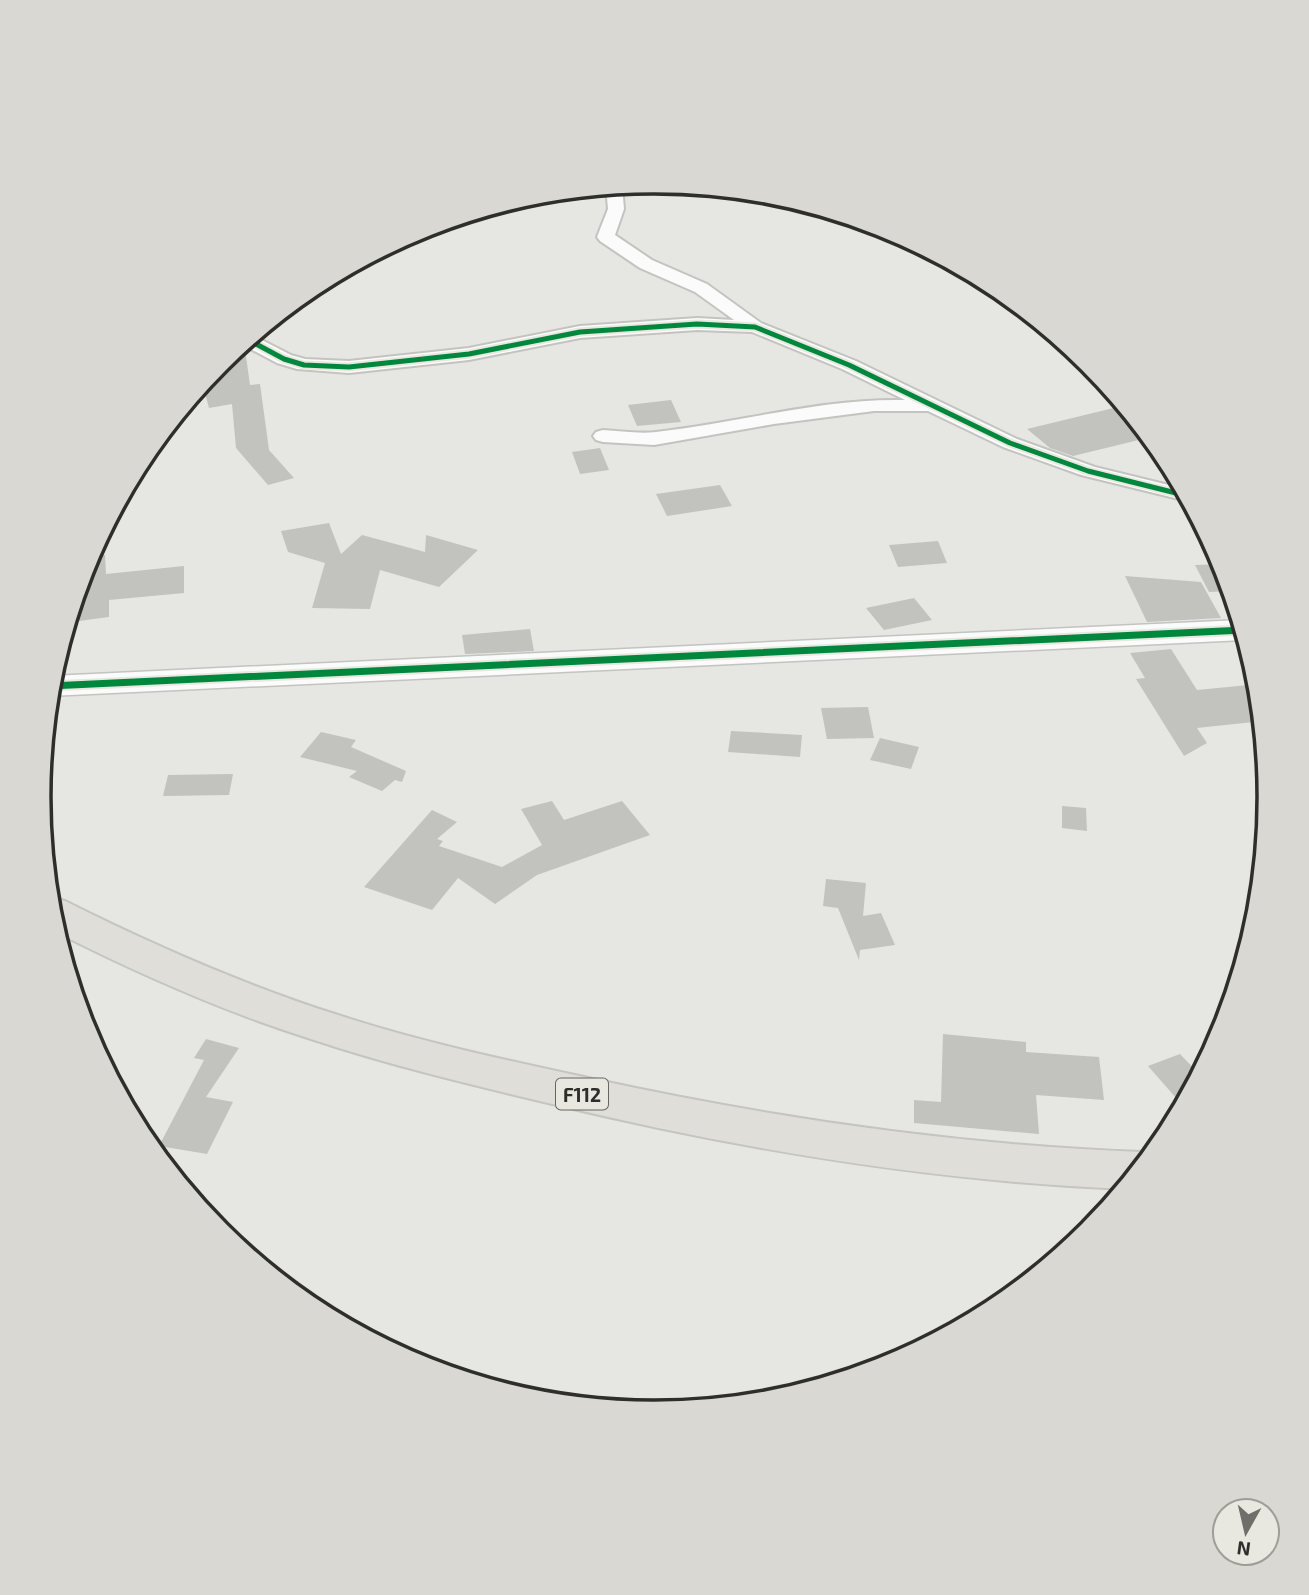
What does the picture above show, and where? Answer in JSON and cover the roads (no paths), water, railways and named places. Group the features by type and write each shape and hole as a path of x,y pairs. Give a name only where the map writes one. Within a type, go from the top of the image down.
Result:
{"main road":[{"name":"F112","path":"63,918 104,939 223,991 364,1040 515,1078 678,1116 824,1141 985,1163 1129,1170"}],"street":[{"path":"615,195 617,209 606,237 646,264 701,288 755,327 849,365 974,427 1044,455 1088,471 1175,493"},
{"path":"256,344 284,359 304,365 349,367 469,354 580,332 697,324 755,327"},
{"path":"603,436 654,439 760,420 874,405 910,404 937,407"},
{"path":"61,686 451,670 1235,630"}]}
